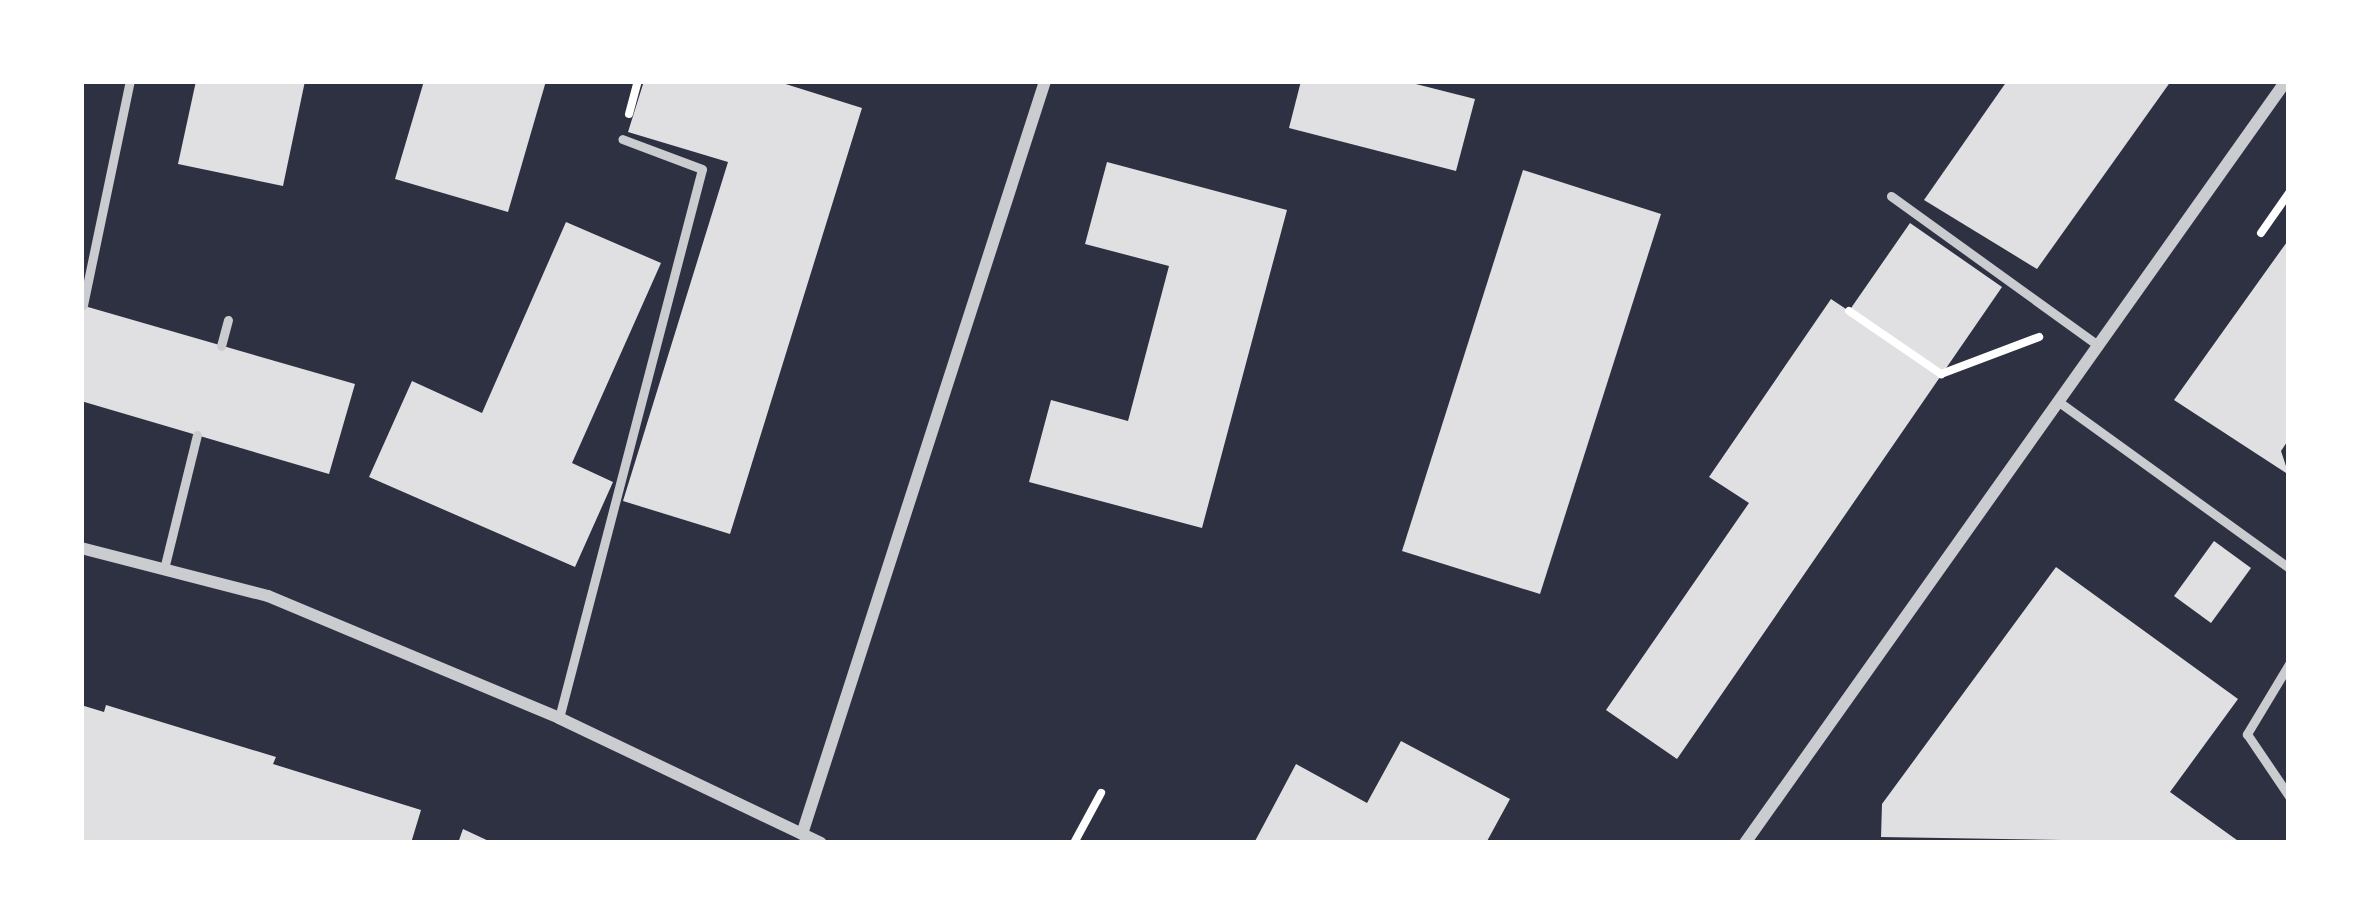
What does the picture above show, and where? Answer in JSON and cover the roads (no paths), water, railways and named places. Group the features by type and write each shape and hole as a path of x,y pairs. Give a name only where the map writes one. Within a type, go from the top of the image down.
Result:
{"street":[{"path":"802,834 1045,81"},
{"path":"1745,843 2286,81"},
{"path":"81,548 268,596 559,718 821,843"}],"lane":[{"path":"83,305 130,81"},
{"path":"559,718 702,169 622,139"},
{"path":"1892,196 2099,346"},
{"path":"221,346 228,320"},
{"path":"2059,401 2289,568"},
{"path":"164,569 197,436"},
{"path":"2289,664 2247,734 2289,796"}]}
